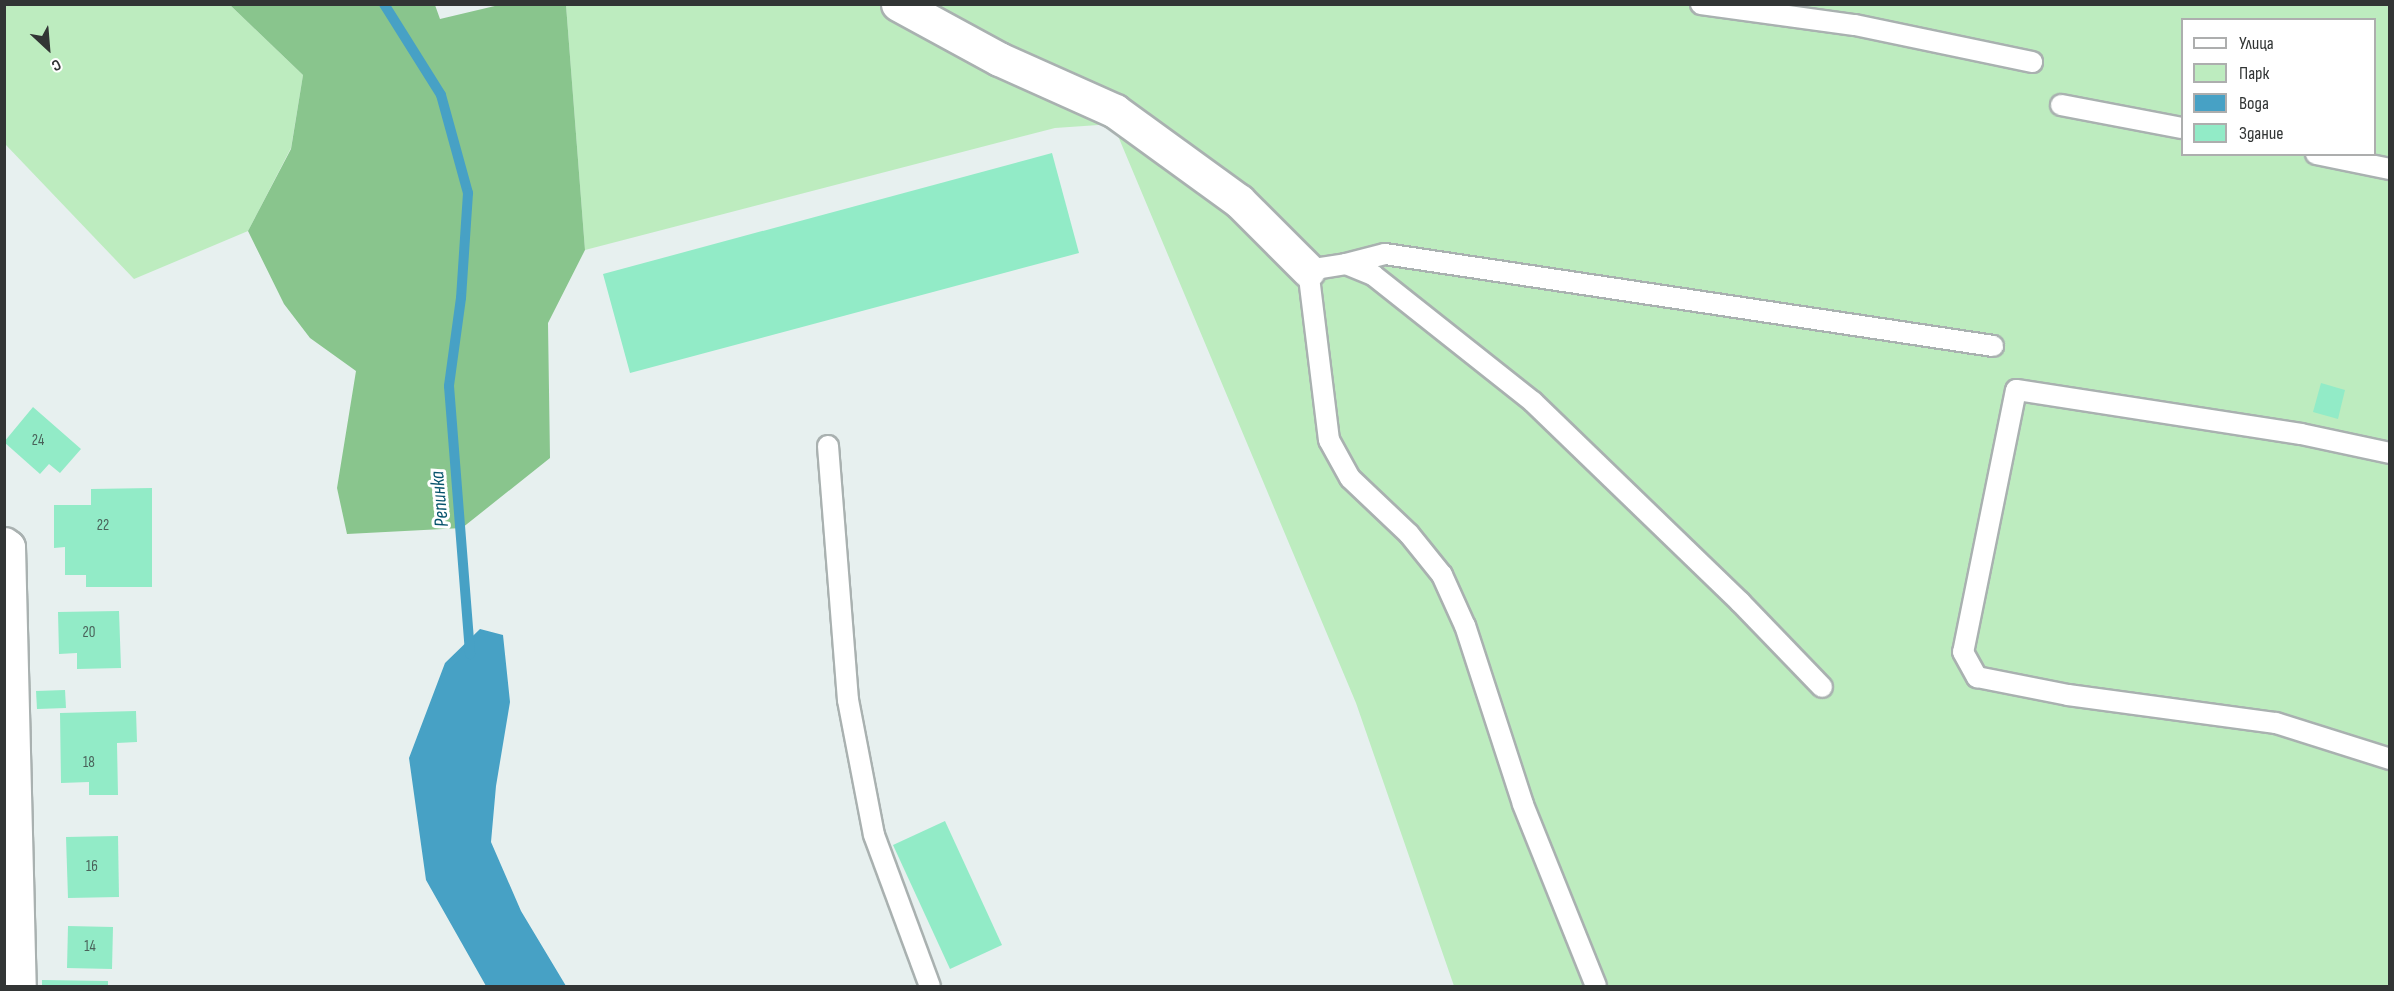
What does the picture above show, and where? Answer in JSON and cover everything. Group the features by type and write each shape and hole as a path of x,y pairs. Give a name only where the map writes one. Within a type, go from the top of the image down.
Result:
{"street":[{"path":"901,5 999,59 1114,111 1239,201 1308,270"},
{"path":"4,544 8,547 19,987"}],"lane":[{"path":"1701,4 1855,25 2032,62"},
{"path":"2061,105 2181,128"},
{"path":"2326,156 2390,169"},
{"path":"1596,987 1523,804 1465,626 1442,575 1409,534 1350,478 1329,441 1308,270 1346,264 1384,254 1993,346"},
{"path":"1346,264 1373,275 1533,402 1740,602 1822,687"},
{"path":"2390,453 2301,434 2016,390 1963,652 1977,677 2068,695 2276,723 2390,759"},
{"path":"828,447 848,700 873,835 930,987"}],"green space":[{"path":"5,5 230,5 303,75 291,148 248,231 134,279 5,144"},
{"path":"230,5 435,5 440,19 499,5 566,5 585,250 548,323 550,458 462,528 347,534 337,488 356,371 310,338 284,304 248,231 291,149 303,75"},
{"path":"566,5 2389,5 2389,986 1454,986 1356,703 1113,124 1055,128 585,250"}],"water":[{"path":"480,629 503,635 510,702 496,786 491,842 521,911 566,986 486,986 426,880 409,758 445,663"}],"building":[{"path":"1052,153 1079,253 630,373 603,274"},
{"path":"2321,383 2345,390 2338,419 2313,412"},
{"path":"33,407 81,449 60,473 49,464 40,474 4,442"},
{"path":"152,488 152,587 86,587 86,575 65,575 65,547 54,548 54,505 91,505 91,489"},
{"path":"119,611 121,668 77,669 77,653 59,654 58,612"},
{"path":"65,690 66,708 37,709 36,691"},
{"path":"136,711 137,742 117,743 118,795 89,795 89,782 61,783 60,713"},
{"path":"945,821 1002,945 950,969 893,845"},
{"path":"118,836 119,897 68,898 66,837"},
{"path":"68,926 113,927 112,969 67,968"},
{"path":"42,980 108,981 108,986 42,986"}],"waterway":[{"name":"Репинка","path":"384,4 441,95 468,193 461,298 449,386 470,654"}]}
